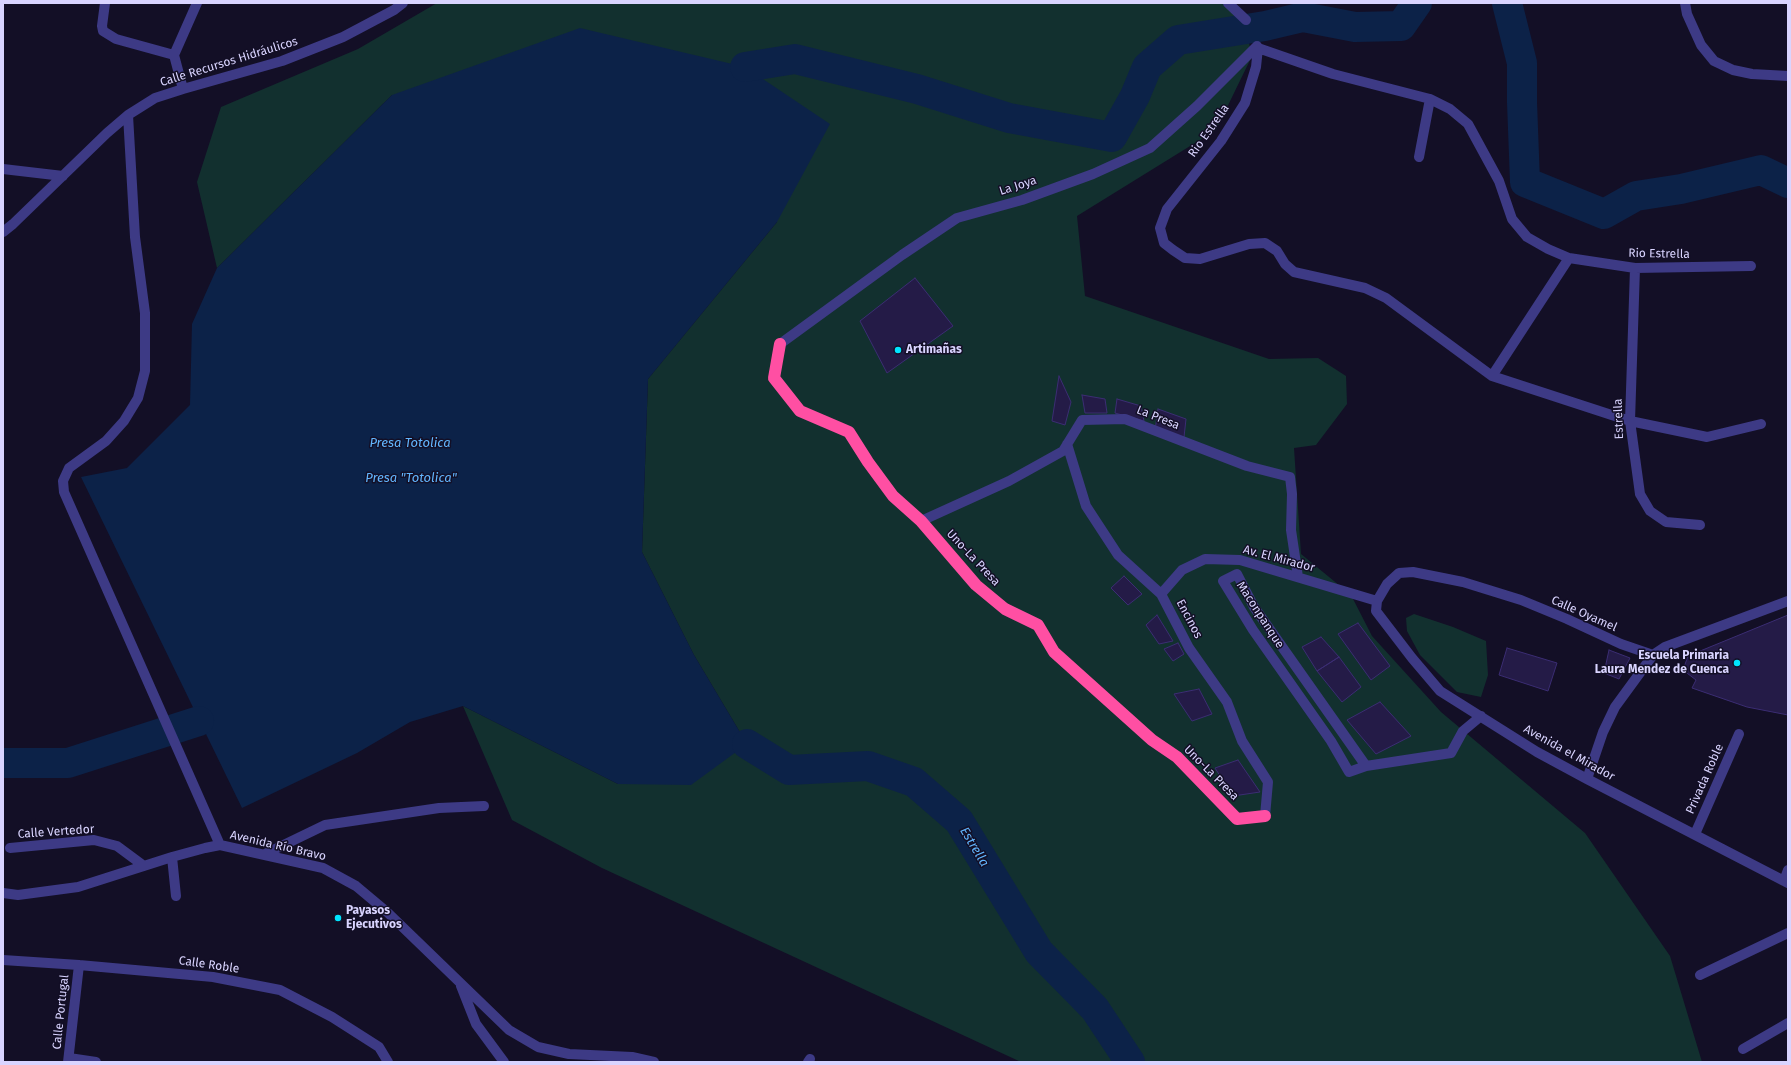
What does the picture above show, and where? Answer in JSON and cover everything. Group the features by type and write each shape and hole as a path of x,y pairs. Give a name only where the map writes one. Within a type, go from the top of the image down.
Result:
{"highway":[{"name":"Uno-La Presa","path":"780,344 774,378 800,411 849,432 868,462 893,496 921,521 976,585 1005,609 1038,625 1054,652 1152,740 1177,757 1238,819 1265,816"}],"street":[{"path":"105,3 102,26 108,35 116,39 174,56"},
{"path":"183,89 174,56 196,3"},
{"name":"Calle Recursos Hidráulicos","path":"3,232 107,133 128,115 155,98 282,62 343,37 394,10 403,3"},
{"path":"1228,3 1246,20"},
{"path":"1685,3 1687,14 1701,45 1714,61 1733,70 1752,74 1788,76"},
{"name":"Rio Estrella","path":"1751,266 1635,268 1569,258 1548,249 1527,237 1512,219 1499,181 1468,124 1450,109 1430,99 1333,74 1257,47 1256,67 1245,103 1222,141 1167,209 1160,228 1164,243 1185,258 1200,259 1249,244 1265,243 1277,251 1285,264 1294,272 1365,288 1386,298 1492,376 1630,421 1707,437 1761,424"},
{"name":"La Joya","path":"780,344 902,255 957,218 1029,197 1093,174 1150,148 1197,106 1257,47"},
{"path":"1419,157 1430,99"},
{"path":"128,115 136,237 145,313 145,371 138,398 124,421 106,441 69,468 63,481 64,492 220,845"},
{"path":"3,169 63,176"},
{"path":"1492,376 1569,258"},
{"name":"Estrella","path":"1635,268 1630,421 1640,494 1650,511 1666,522 1700,525"},
{"name":"La Presa","path":"921,521 1009,481 1063,451 1082,420 1125,419 1248,466 1290,477 1292,494 1291,530 1298,577"},
{"name":"Encinos","path":"1067,444 1086,506 1118,555 1161,594 1189,648 1227,702 1242,741 1268,782 1265,816"},
{"name":"Av. El Mirador","path":"1161,594 1182,570 1205,559 1240,560 1376,601"},
{"name":"Calle Oyamel","path":"1376,601 1387,584 1399,572 1413,572 1463,582 1521,600 1621,644 1653,655"},
{"name":"Maconpanque","path":"1237,574 1254,607 1366,766 1349,772 1330,741 1252,630 1223,581 1237,574"},
{"name":"Avenida el Mirador","path":"1376,601 1376,611 1383,622 1440,690 1538,752 1786,882"},
{"path":"1587,779 1603,732 1615,707 1653,655 1665,647 1788,601"},
{"path":"1366,766 1451,753 1463,731 1481,716"},
{"name":"Privada Roble","path":"1695,834 1739,734"},
{"path":"265,854 325,825 439,808 484,806"},
{"name":"Calle Vertedor","path":"10,848 94,840 117,846 144,866"},
{"name":"Avenida Río Bravo","path":"3,893 18,895 78,887 172,857 220,845 323,868 356,886 388,912 509,1030 538,1047 569,1054 632,1057 654,1062"},
{"path":"172,857 176,896"},
{"path":"1786,882 1788,870"},
{"path":"1700,975 1788,933"},
{"name":"Calle Roble","path":"3,960 213,977 280,990 332,1017 379,1047 388,1062"},
{"name":"Calle Portugal","path":"68,1060 79,965"},
{"path":"459,982 476,1024 504,1062"},
{"path":"1743,1049 1788,1023"},
{"path":"68,1060 96,1062"}],"green space":[{"path":"437,3 1228,3 1241,8 1252,56 1216,130 1077,216 1085,296 1269,359 1318,358 1346,376 1347,404 1316,445 1294,448 1301,554 1351,595 1372,636 1441,712 1585,833 1670,956 1702,1062 1021,1062 602,868 512,820 463,706 618,784 747,744 694,655 642,552 648,379 777,222 392,95 217,268 197,182 221,107 358,49"},
{"path":"1414,614 1453,627 1486,641 1488,675 1481,697 1457,692 1420,655 1407,631 1406,618"}],"water":[{"name":"Presa \"Totolica\"","path":"580,28 745,67 830,124 777,222 648,379 642,552 694,655 747,744 691,785 618,784 463,706 410,722 357,753 242,808 81,477 127,468 190,405 192,324 217,268 392,95"}],"building":[{"name":"Artimañas","path":"915,278 953,326 887,373 860,321"},
{"path":"1059,376 1071,402 1065,425 1052,421"},
{"path":"1082,395 1105,399 1107,413 1085,413"},
{"path":"1117,399 1141,406 1144,421 1115,413"},
{"path":"1158,409 1186,419 1184,437 1155,431"},
{"path":"1124,576 1142,594 1128,605 1111,588"},
{"path":"1157,615 1173,641 1159,644 1146,625"},
{"name":"Escuela Primaria Laura Mendez de Cuenca","path":"1788,615 1788,715 1747,707 1692,688 1696,680 1683,670 1688,656"},
{"path":"1358,623 1390,666 1371,680 1338,634"},
{"path":"1321,637 1339,657 1317,671 1302,647"},
{"path":"1178,643 1184,654 1173,661 1164,649"},
{"path":"1507,648 1557,663 1548,691 1499,675"},
{"path":"1609,650 1630,658 1619,679 1604,673"},
{"path":"1339,657 1361,687 1342,702 1317,671"},
{"path":"1199,689 1212,714 1192,721 1174,694"},
{"path":"1380,702 1411,736 1376,754 1347,720"},
{"path":"1238,760 1260,792 1233,796 1215,768"}],"waterway":[{"path":"745,67 795,59 917,89 1009,118 1112,137 1135,96 1147,67 1178,40 1265,26 1303,17 1355,27 1401,26 1417,3"},
{"path":"1507,3 1522,63 1525,182 1604,214 1636,196 1681,189 1761,170 1788,183"},
{"path":"3,763 68,763 199,721"},
{"name":"Estrella","path":"747,744 789,770 868,766 914,782 959,821 1039,952 1095,1009 1130,1062"}],"place":[{"name":"Artimañas","path":"898,350"},
{"name":"Escuela Primaria Laura Mendez de Cuenca","path":"1737,663"},
{"name":"Payasos Ejecutivos","path":"338,918"}],"water label":[{"name":"Presa Totolica","path":"410,443"}]}
